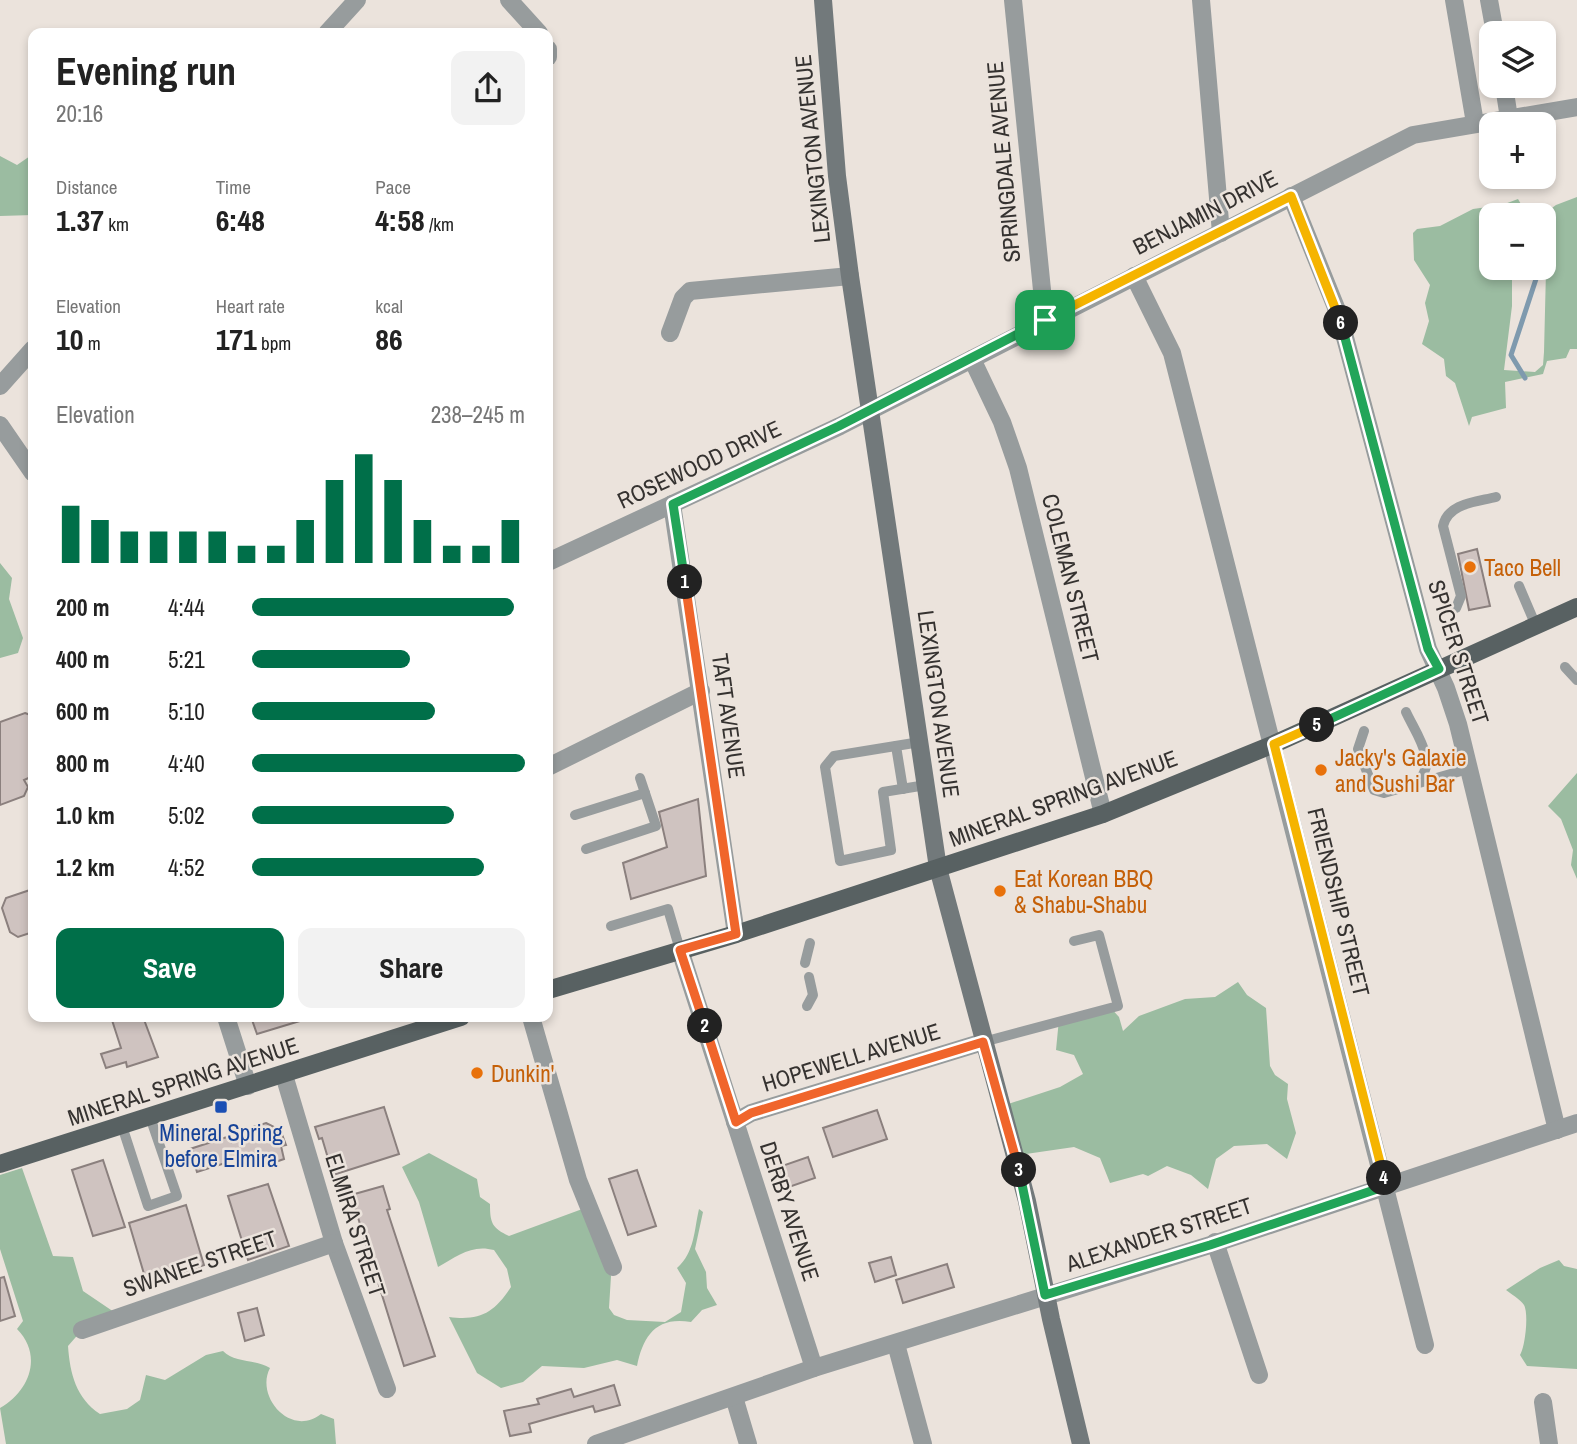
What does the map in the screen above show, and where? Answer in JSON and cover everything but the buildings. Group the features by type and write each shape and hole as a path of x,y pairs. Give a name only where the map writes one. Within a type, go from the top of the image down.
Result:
{"main road":[{"name":"MINERAL SPRING AVENUE","path":"553,988 736,934 1103,814 1274,744 1577,607"},
{"name":"MINERAL SPRING AVENUE","path":"0,1164 446,1022"}],"street":[{"path":"332,28 357,0"},
{"path":"509,0 534,28"},
{"name":"LEXINGTON AVENUE","path":"823,0 837,176 850,276 939,868 983,1042 1019,1169 1045,1295 1081,1444"},
{"name":"SPRINGDALE AVENUE","path":"1013,0 1045,320"},
{"path":"1201,0 1220,233"},
{"path":"1454,0 1475,123"},
{"path":"1489,0 1493,21"},
{"name":"BENJAMIN DRIVE","path":"1546,112 1577,107"},
{"name":"BENJAMIN DRIVE","path":"871,410 1413,135 1479,122"},
{"name":"SPICER STREET","path":"1291,196 1339,315 1428,649 1439,669 1458,724 1557,1130"},
{"path":"670,332 683,298 690,290 850,276"},
{"name":"FRIENDSHIP STREET","path":"1134,276 1172,353 1274,744 1425,1345"},
{"path":"0,386 28,355"},
{"name":"COLEMAN STREET","path":"972,359 1002,422 1018,468 1103,814"},
{"name":"ROSEWOOD DRIVE","path":"553,560 871,410"},
{"path":"0,425 28,466"},
{"name":"TAFT AVENUE","path":"673,504 736,934"},
{"path":"553,765 701,691"},
{"name":"DERBY AVENUE","path":"680,950 814,1367"},
{"path":"228,1022 248,1086"},
{"path":"532,1022 578,1180 613,1267"},
{"name":"HOPEWELL AVENUE","path":"736,1122 751,1113 983,1042"},
{"name":"ELMIRA STREET","path":"284,1075 334,1243 387,1389"},
{"name":"ALEXANDER STREET","path":"596,1444 814,1367 896,1344 1215,1242 1577,1123"},
{"path":"1215,1242 1259,1375"},
{"name":"SWANEE STREET","path":"82,1331 334,1243"},
{"path":"896,1344 923,1444"},
{"path":"734,1397 748,1444"},
{"path":"1543,1402 1549,1444"}],"lane":[{"path":"1456,608 1461,596 1443,526 1445,519 1452,509 1496,497"},
{"path":"1519,586 1536,626"},
{"path":"1565,667 1577,680"},
{"path":"1406,712 1428,761 1424,776 1417,783"},
{"path":"1364,731 1358,749 1374,790 1384,793 1468,769"},
{"path":"920,742 834,756 825,767 840,861 891,850 883,792 926,785"},
{"path":"896,746 903,789"},
{"path":"586,849 656,826 640,778"},
{"path":"575,815 645,793"},
{"path":"611,926 668,909 680,950"},
{"path":"983,1042 1118,1006 1099,935 1074,941"},
{"path":"805,963 810,943"},
{"path":"807,1006 813,995 809,977"},
{"path":"122,1126 148,1206 177,1196 150,1116"}],"green space":[{"path":"0,156 17,165 28,157 28,215 0,216"},
{"path":"1577,197 1577,349 1570,349 1566,358 1547,361 1543,374 1505,382 1506,408 1472,417 1469,426 1455,383 1446,376 1444,359 1422,344 1429,321 1425,303 1430,285 1414,260 1413,233 1417,229 1440,226 1479,208 1479,280 1512,280 1512,306 1504,370 1535,372 1543,365 1546,280 1556,280 1556,205"},
{"path":"0,563 12,578 9,599 23,638 18,653 0,658"},
{"path":"1577,773 1577,879 1571,865 1573,850 1561,819 1548,806"},
{"path":"1238,982 1247,995 1266,1008 1270,1066 1275,1075 1288,1084 1287,1099 1296,1133 1287,1159 1267,1144 1234,1146 1216,1159 1208,1189 1191,1175 1167,1166 1148,1176 1143,1174 1110,1183 1100,1158 1074,1147 1019,1155 1002,1106 1060,1087 1083,1074 1074,1055 1056,1050 1059,1019 1109,1006 1119,1017 1123,1031 1139,1016 1185,999 1215,997"},
{"path":"429,1153 477,1179 480,1197 490,1204 493,1224 509,1236 585,1208 611,1276 609,1308 614,1315 627,1320 665,1322 681,1312 686,1283 677,1268 691,1248 699,1209 703,1212 695,1249 706,1272 707,1288 717,1305 702,1310 691,1322 669,1322 653,1330 643,1346 637,1366 617,1360 584,1368 542,1366 523,1382 501,1388 477,1373 449,1317 469,1318 492,1309 511,1287 507,1269 494,1250 486,1249 465,1252 438,1267 419,1202 402,1167"},
{"path":"22,1168 53,1256 73,1257 83,1291 114,1312 82,1330 68,1346 70,1366 76,1384 92,1408 100,1414 127,1409 140,1400 146,1375 165,1380 206,1355 223,1351 233,1357 270,1368 267,1390 271,1401 287,1417 298,1421 309,1420 321,1414 334,1419 336,1444 6,1444 0,1408 19,1392 30,1372 31,1361 30,1350 17,1329 23,1321 0,1249 0,1175"},
{"path":"1559,1260 1564,1266 1577,1269 1577,1369 1527,1366 1520,1355 1526,1330 1524,1305 1506,1290 1540,1268"}],"waterway":[{"path":"1525,378 1511,355 1536,280"}],"place":[{"name":"Taco Bell","path":"1470,567"},
{"name":"Jacky's Galaxie and Sushi Bar","path":"1321,770"},
{"name":"Eat Korean BBQ & Shabu-Shabu","path":"1000,891"},
{"name":"Dunkin'","path":"477,1073"},
{"name":"Mineral Spring before Elmira","path":"221,1107"}],"route":[{"path":"1291,196 1334,298 1428,649 1439,669 1274,744 1386,1186 1210,1245 1045,1295 1027,1201 983,1042 751,1113 736,1122 680,950 736,934 673,504 839,426 1045,320 1291,196"}]}
